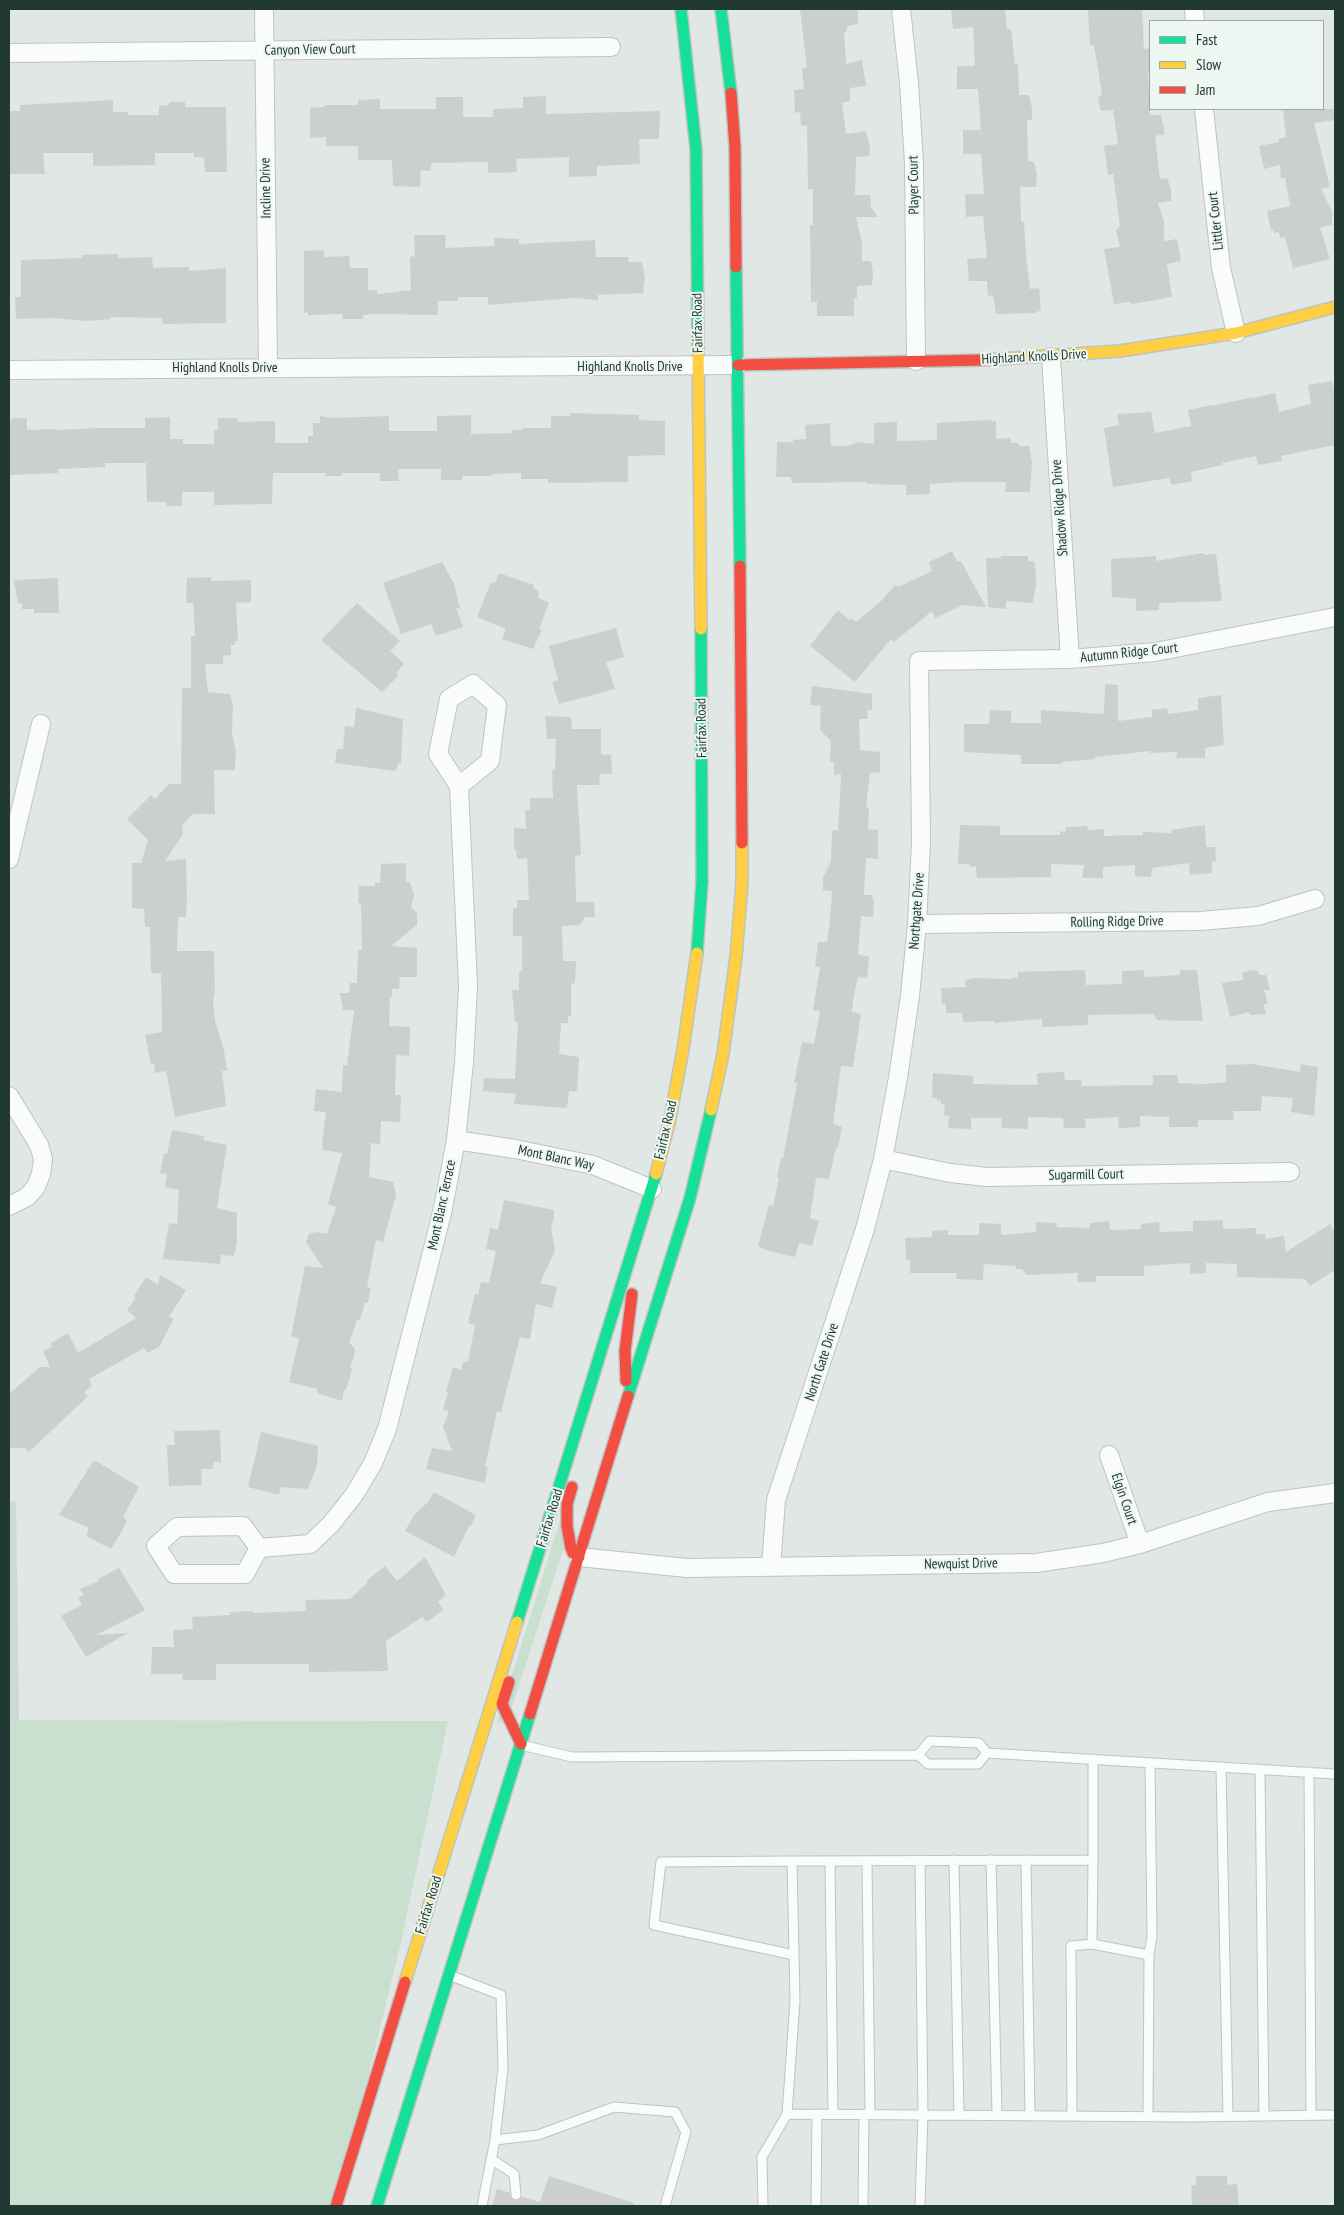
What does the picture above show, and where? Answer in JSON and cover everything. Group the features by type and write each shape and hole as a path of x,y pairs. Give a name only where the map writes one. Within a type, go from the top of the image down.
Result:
{"main road":[{"name":"Fairfax Road","path":"336,2206 598,1360 656,1195 683,1049 697,953 702,882 703,792 696,149 682,9"},
{"path":"377,2206 690,1198 723,1054 736,957 742,883 743,801 735,147 730,75 722,9"},
{"name":"Highland Knolls Drive","path":"738,365 1051,357 1120,351 1236,332 1335,308"},
{"path":"647,1243 655,1218"},
{"path":"627,1401 625,1350 629,1304 634,1286"},
{"path":"579,1557 573,1553 569,1538 567,1504 580,1452 598,1396 598,1360"},
{"path":"520,1614 522,1636 502,1704 521,1744"}],"street":[{"name":"Incline Drive","path":"264,9 268,368"},
{"name":"Player Court","path":"901,9 909,83 914,163 916,361"},
{"name":"Canyon View Court","path":"9,53 611,46"},
{"name":"Littler Court","path":"1204,110 1221,268 1236,332"},
{"name":"Shadow Ridge Drive","path":"1051,357 1070,659"},
{"name":"Highland Knolls Drive","path":"9,370 738,365"},
{"name":"Autumn Ridge Court","path":"919,661 1070,659 1155,652 1335,617"},
{"name":"Northgate Drive","path":"883,1158 898,1078 910,996 917,924 921,842 919,661"},
{"path":"473,684 497,705 490,761 460,786 438,754 449,699 473,684"},
{"path":"9,859 41,724"},
{"name":"Mont Blanc Terrace","path":"259,1548 310,1544 331,1524 354,1495 373,1463 387,1429 442,1212 456,1140 464,1063 468,986 460,786"},
{"name":"Rolling Ridge Drive","path":"917,924 1200,921 1258,916 1315,899"},
{"path":"9,1096 39,1145 43,1158 41,1174 36,1187 27,1197 9,1206"},
{"name":"Mont Blanc Way","path":"456,1140 515,1148 593,1165 656,1195"},
{"name":"Sugarmill Court","path":"883,1158 950,1173 987,1177 1290,1172"},
{"name":"North Gate Drive","path":"771,1567 776,1500 865,1229 883,1158"},
{"name":"Elgin Court","path":"1109,1455 1140,1544"},
{"name":"Newquist Drive","path":"579,1557 687,1568 1036,1563 1103,1554 1140,1544 1268,1502 1335,1493"},
{"path":"243,1526 259,1548 245,1574 174,1574 156,1546 177,1527 243,1526"}],"lane":[{"path":"918,1755 930,1741 979,1742 987,1753"},
{"path":"521,1744 572,1757 918,1755 928,1764 978,1764 987,1753"},
{"path":"987,1753 1335,1774"},
{"path":"1092,1944 1093,1759"},
{"path":"1148,2116 1149,1954 1152,1937 1150,1762"},
{"path":"1221,1767 1228,2116"},
{"path":"1260,1769 1264,2116"},
{"path":"1309,1772 1311,2115"},
{"path":"920,1860 923,2115 920,2206"},
{"path":"954,1860 959,2115"},
{"path":"991,1860 998,2116"},
{"path":"1026,1860 1030,2116"},
{"path":"794,1954 654,1925 661,1862 1093,1860"},
{"path":"763,2206 762,2157 787,2114 795,2001 792,1861"},
{"path":"830,1861 833,2114"},
{"path":"863,2206 867,2114 867,1861"},
{"path":"1072,2116 1071,1946 1092,1944 1149,1954"},
{"path":"449,1975 501,1995 503,2068 495,2140 482,2206"},
{"path":"495,2140 538,2134 614,2107 675,2112 686,2132 665,2206"},
{"path":"787,2114 998,2116 1335,2115"},
{"path":"816,2206 817,2114"},
{"path":"491,2159 514,2174 516,2195"}],"shaded area":[{"path":"16,1501 19,1720 9,1720 9,1502"}],"green space":[{"path":"563,1511 564,1547 507,1722 497,1723"},
{"path":"9,1720 448,1721 401,1942 369,2073 330,2206 9,2206"}],"building":[{"path":"800,9 858,9 858,24 847,26 847,31 844,32 846,64 862,60 866,86 850,88 850,101 842,103 846,134 866,131 870,147 869,156 856,157 855,195 870,195 871,207 878,217 856,217 862,243 862,261 871,261 873,273 872,285 857,286 857,298 854,298 854,316 817,316 817,302 811,302 810,225 813,225 813,189 808,189 807,125 801,126 800,112 795,113 794,90 804,89 802,68 807,68"},
{"path":"951,9 1005,9 1007,29 1011,29 1015,64 1018,64 1019,95 1029,95 1032,108 1032,120 1027,120 1028,161 1034,162 1037,175 1036,187 1020,187 1021,222 1024,222 1030,289 1039,288 1041,310 1035,313 996,314 993,295 988,296 987,281 969,281 967,259 987,258 983,216 966,217 965,194 984,194 981,154 963,154 963,130 981,130 978,89 957,89 957,66 975,66 973,27 953,29"},
{"path":"1088,9 1142,9 1144,49 1149,48 1149,110 1150,115 1161,115 1165,134 1155,136 1160,179 1167,178 1171,189 1171,201 1158,203 1164,222 1164,241 1177,239 1181,261 1167,264 1172,297 1132,304 1130,302 1114,304 1104,249 1120,247 1116,230 1120,226 1113,174 1108,175 1104,146 1118,144 1113,110 1101,111 1098,98 1102,94 1094,45 1090,46"},
{"path":"546,96 546,114 660,111 659,139 639,139 640,164 597,166 597,176 569,177 569,157 516,159 517,172 488,173 488,162 431,163 431,171 421,170 420,187 393,186 392,160 358,160 358,146 326,146 326,137 310,138 310,108 324,107 324,105 358,105 358,100 380,99 380,109 436,109 436,97 463,97 463,117 493,117 493,109 523,108 523,97"},
{"path":"113,100 113,112 128,112 128,115 159,115 159,106 169,105 169,102 185,102 185,107 226,107 227,172 205,172 204,158 194,157 194,153 155,153 155,165 93,166 93,153 43,153 45,174 10,174 9,111 20,111 20,105"},
{"path":"1335,109 1335,120 1314,123 1330,187 1321,189 1332,211 1332,225 1320,228 1330,259 1293,268 1285,237 1280,238 1279,232 1274,233 1273,230 1271,231 1267,211 1290,206 1285,178 1281,178 1280,165 1264,169 1259,146 1279,142 1279,139 1286,137 1283,110"},
{"path":"414,235 446,235 445,248 494,246 494,238 519,239 519,244 595,240 596,257 629,257 628,262 642,262 645,278 643,293 598,295 598,300 575,298 488,305 488,297 458,297 457,301 438,301 438,315 375,314 363,315 363,319 342,319 343,314 308,315 308,312 304,313 304,251 324,250 324,257 349,256 350,268 368,268 368,290 377,290 377,294 411,290 410,257 415,256"},
{"path":"118,254 118,258 152,257 153,268 189,267 189,271 226,268 226,323 163,324 162,318 110,317 110,319 86,321 54,318 16,319 15,297 21,297 21,260 82,258 82,255"},
{"path":"1332,381 1335,398 1335,445 1281,456 1282,461 1258,465 1256,456 1222,463 1222,465 1191,472 1192,481 1172,485 1169,478 1113,487 1104,428 1119,425 1117,414 1151,412 1155,433 1191,426 1188,410 1253,397 1275,393 1279,412 1311,404 1308,385"},
{"path":"570,413 639,415 639,420 665,421 665,455 628,456 628,482 548,483 548,479 521,479 521,473 462,476 462,480 441,480 441,469 398,469 399,481 380,481 380,473 342,473 342,476 326,476 326,473 273,473 272,504 214,505 214,492 182,492 182,506 167,506 166,502 147,502 146,463 105,463 105,467 58,469 58,473 9,475 9,424 13,418 27,418 27,430 58,430 145,428 145,418 170,417 170,439 183,439 183,444 214,444 214,430 218,430 218,418 237,418 238,422 275,421 275,443 308,443 308,436 313,436 313,423 320,423 320,416 333,418 389,416 389,431 437,431 437,416 471,415 471,434 512,433 512,430 522,430 522,428 551,428 551,416 570,416"},
{"path":"996,421 996,439 1011,438 1011,443 1019,443 1019,446 1029,446 1032,463 1030,492 1005,492 1006,482 963,482 930,484 930,494 906,495 906,485 867,484 867,482 792,483 791,477 776,477 777,442 793,442 793,440 806,439 805,425 830,423 831,446 848,446 858,442 874,444 874,423 897,422 897,441 937,440 937,423"},
{"path":"952,551 957,561 961,561 986,607 963,605 935,618 932,611 894,642 891,639 855,682 810,646 838,610 849,620 851,618 856,622 881,601 895,585 898,587 932,571 929,562"},
{"path":"1204,553 1204,555 1216,554 1222,601 1159,603 1159,610 1136,611 1136,599 1112,597 1111,559 1156,556 1156,561"},
{"path":"1001,556 1028,556 1028,561 1035,562 1036,584 1033,603 1006,601 1006,609 988,607 986,558 1001,558"},
{"path":"442,562 454,584 460,609 456,608 463,627 436,636 431,624 401,634 383,583"},
{"path":"499,573 534,585 533,588 539,591 538,598 549,603 539,629 542,630 533,649 502,639 506,629 477,617 491,582 495,583"},
{"path":"211,577 211,581 251,580 251,602 236,603 238,641 235,641 235,645 231,645 231,655 223,656 223,664 205,664 208,692 230,694 233,706 232,733 236,752 235,770 214,770 215,814 193,814 182,825 183,834 165,861 186,859 186,917 178,917 177,951 214,951 215,989 213,1002 215,1021 224,1050 227,1071 222,1071 226,1106 175,1117 166,1071 155,1073 154,1063 151,1064 145,1035 162,1032 161,974 151,973 150,927 145,927 144,909 132,908 132,863 141,863 148,840 127,819 151,795 155,799 169,784 181,784 182,688 191,688 191,636 195,636 193,603 186,603 187,578"},
{"path":"58,578 59,613 34,613 34,609 22,609 22,603 18,604 14,580"},
{"path":"357,603 400,641 390,651 404,663 396,674 398,676 382,692 321,640"},
{"path":"616,628 624,657 606,662 615,689 559,704 552,682 558,680 549,646"},
{"path":"1105,684 1118,685 1118,721 1152,717 1152,710 1167,708 1168,714 1198,710 1198,698 1221,695 1224,745 1205,748 1205,758 1176,758 1177,752 1150,753 1150,751 1095,757 1095,759 1062,762 1062,764 1021,764 1021,755 964,752 964,724 989,724 990,710 1011,711 1011,723 1041,723 1041,710 1104,714"},
{"path":"812,686 872,694 872,710 867,710 868,719 859,719 860,750 880,752 880,772 870,773 866,807 869,808 868,829 878,830 878,859 866,858 864,895 872,895 874,902 873,917 861,916 858,954 869,957 867,978 858,977 853,1000 852,1012 861,1014 853,1067 841,1066 833,1124 842,1127 838,1148 836,1148 829,1179 816,1178 810,1218 819,1221 812,1246 799,1243 795,1257 769,1251 758,1246 769,1205 773,1206 779,1179 777,1177 781,1158 783,1159 797,1083 794,1083 802,1042 814,1044 820,1011 813,1010 820,967 815,967 818,942 827,942 830,920 832,891 823,890 823,878 831,861 832,831 838,830 841,774 834,775 834,762 830,762 831,741 820,730 821,706 810,705"},
{"path":"356,708 403,719 401,763 398,763 396,771 335,763 337,749 343,749 345,726 354,727"},
{"path":"545,716 571,717 572,729 601,729 601,754 611,755 612,774 600,774 599,785 577,785 581,855 575,856 576,902 594,902 595,917 585,917 580,925 562,926 563,961 576,961 575,983 571,984 571,1016 568,1016 568,1023 561,1023 559,1054 579,1057 577,1091 569,1091 567,1108 514,1104 516,1094 483,1091 484,1078 515,1079 518,1022 515,1022 512,990 519,990 519,971 522,971 522,936 513,936 513,908 517,908 517,900 529,900 527,858 517,859 516,850 514,850 514,828 526,829 525,810 530,810 530,798 553,798 552,770 555,770 556,739 547,739"},
{"path":"960,825 1000,826 1000,835 1060,835 1060,831 1065,832 1066,827 1088,826 1087,830 1104,829 1104,836 1143,835 1143,832 1171,833 1171,830 1205,825 1206,847 1215,847 1216,861 1212,861 1212,873 1190,875 1189,863 1152,868 1151,877 1135,876 1135,865 1103,867 1103,878 1082,878 1084,865 1051,864 1051,877 977,878 976,866 970,867 969,864 958,864"},
{"path":"406,863 406,882 410,882 414,895 411,907 417,913 417,925 391,946 417,948 417,977 400,977 399,989 392,989 389,1026 410,1027 409,1056 396,1055 395,1095 401,1095 400,1122 381,1121 380,1144 371,1143 369,1177 393,1182 396,1195 383,1242 376,1240 367,1287 371,1288 368,1303 365,1302 360,1320 357,1320 349,1343 354,1347 355,1352 342,1401 317,1393 317,1389 289,1382 299,1338 291,1336 305,1266 323,1268 306,1242 309,1234 317,1232 327,1234 336,1207 328,1204 342,1153 323,1150 322,1143 326,1112 314,1111 316,1089 342,1092 343,1065 347,1065 354,1010 343,1010 340,993 349,993 350,983 357,983 358,950 362,950 361,903 358,903 359,886 375,886 375,883 380,883 381,864"},
{"path":"1085,970 1086,985 1122,984 1122,971 1144,970 1144,977 1180,975 1180,970 1197,970 1203,1021 1157,1020 1153,1014 1089,1015 1087,1025 1042,1027 1042,1019 994,1023 994,1021 963,1022 962,1013 946,1013 946,1004 942,1004 941,988 966,987 965,980 974,978 1009,979 1018,977 1018,972"},
{"path":"1252,970 1258,971 1259,975 1266,975 1270,990 1264,990 1268,1004 1263,1004 1266,1014 1250,1015 1249,1012 1230,1017 1222,983 1243,980 1242,973"},
{"path":"1252,1064 1300,1072 1301,1064 1318,1067 1314,1116 1291,1112 1293,1098 1262,1096 1261,1111 1233,1111 1234,1120 1198,1120 1198,1127 1169,1127 1169,1117 1140,1116 1140,1127 1119,1128 1118,1117 1085,1119 1086,1128 1064,1128 1063,1118 1028,1117 1028,1129 1002,1128 1001,1118 971,1118 971,1129 948,1128 949,1116 944,1115 945,1104 941,1104 941,1100 937,1101 937,1098 932,1098 933,1073 973,1076 973,1084 1038,1085 1037,1073 1064,1072 1065,1080 1081,1080 1082,1086 1153,1085 1153,1075 1177,1075 1178,1083 1203,1084 1226,1082 1226,1065"},
{"path":"172,1130 204,1136 203,1140 227,1145 217,1208 237,1213 237,1243 234,1256 221,1255 220,1264 163,1259 169,1223 177,1224 179,1190 165,1187 167,1174 160,1173 164,1154 167,1154"},
{"path":"504,1200 554,1210 554,1219 551,1226 555,1251 540,1283 557,1287 552,1308 536,1304 530,1339 520,1337 501,1412 497,1411 485,1467 488,1467 485,1483 426,1469 432,1448 452,1451 443,1427 449,1411 443,1410 448,1392 446,1391 453,1367 461,1370 463,1362 468,1362 475,1325 468,1323 475,1294 478,1295 481,1282 489,1283 496,1251 486,1249 490,1228 498,1230"},
{"path":"1223,1220 1223,1229 1256,1228 1256,1234 1265,1234 1266,1239 1284,1236 1286,1252 1330,1224 1335,1232 1335,1270 1310,1286 1305,1279 1237,1277 1237,1264 1206,1263 1206,1273 1190,1274 1190,1263 1144,1266 1144,1276 1096,1276 1096,1282 1077,1282 1078,1273 1027,1275 1022,1269 1016,1269 1016,1266 984,1264 983,1280 956,1279 957,1273 910,1273 910,1260 906,1260 905,1238 932,1237 932,1231 948,1230 948,1235 979,1235 979,1223 1001,1224 1001,1235 1036,1232 1036,1222 1056,1223 1057,1227 1090,1228 1090,1223 1109,1221 1110,1230 1141,1229 1141,1224 1159,1222 1160,1232 1193,1231 1193,1221"},
{"path":"160,1275 186,1290 169,1317 174,1319 159,1347 147,1353 144,1348 89,1379 92,1386 84,1392 88,1396 29,1452 25,1448 9,1448 9,1394 40,1367 50,1367 43,1351 52,1347 51,1343 68,1333 78,1353 136,1318 127,1310 136,1298 134,1296 146,1277 158,1285"},
{"path":"220,1430 221,1462 213,1462 213,1469 201,1469 202,1485 169,1486 167,1445 175,1445 174,1431"},
{"path":"261,1432 318,1446 317,1465 308,1489 281,1487 279,1495 248,1487"},
{"path":"94,1460 139,1487 123,1517 127,1520 123,1529 111,1549 86,1536 89,1528 59,1515"},
{"path":"434,1492 476,1515 454,1557 405,1531 414,1515 428,1502"},
{"path":"425,1557 446,1595 438,1602 443,1610 427,1622 422,1617 386,1641 388,1671 309,1672 309,1664 216,1664 216,1680 183,1680 182,1674 151,1674 152,1647 174,1647 173,1630 193,1629 192,1617 230,1615 230,1612 306,1611 305,1600 350,1599 367,1583 367,1580 385,1566 397,1581"},
{"path":"119,1568 145,1610 96,1635 128,1633 86,1657 61,1616 82,1605 78,1598 84,1595 80,1589 99,1581 98,1579"},
{"path":"549,2176 634,2203 633,2206 492,2206 497,2189 510,2193 514,2201 522,2197 540,2202"},
{"path":"1196,2176 1227,2176 1227,2185 1237,2184 1239,2206 1192,2206 1191,2186 1196,2185"}],"traffic: fast":[{"path":"681,9 696,149 698,346"},
{"path":"721,9 731,93"},
{"path":"736,267 740,566"},
{"path":"697,953 702,882 701,629"},
{"path":"628,1396 690,1198 711,1110"},
{"path":"517,1622 656,1174"},
{"path":"377,2206 530,1714"}],"traffic: slow":[{"path":"983,360 1120,351 1236,333 1335,307"},
{"path":"698,346 701,629"},
{"path":"711,1110 723,1054 736,957 742,883 742,843"},
{"path":"656,1174 670,1119 683,1049 697,953"},
{"path":"405,1982 517,1622"}],"traffic: jam":[{"path":"731,93 735,147 736,267"},
{"path":"738,365 983,360"},
{"path":"740,566 742,843"},
{"path":"626,1381 625,1351 632,1294"},
{"path":"530,1714 628,1396"},
{"path":"572,1487 567,1504 567,1526 571,1548 573,1553 579,1557"},
{"path":"509,1682 502,1704 521,1744"},
{"path":"336,2206 405,1982"}]}
